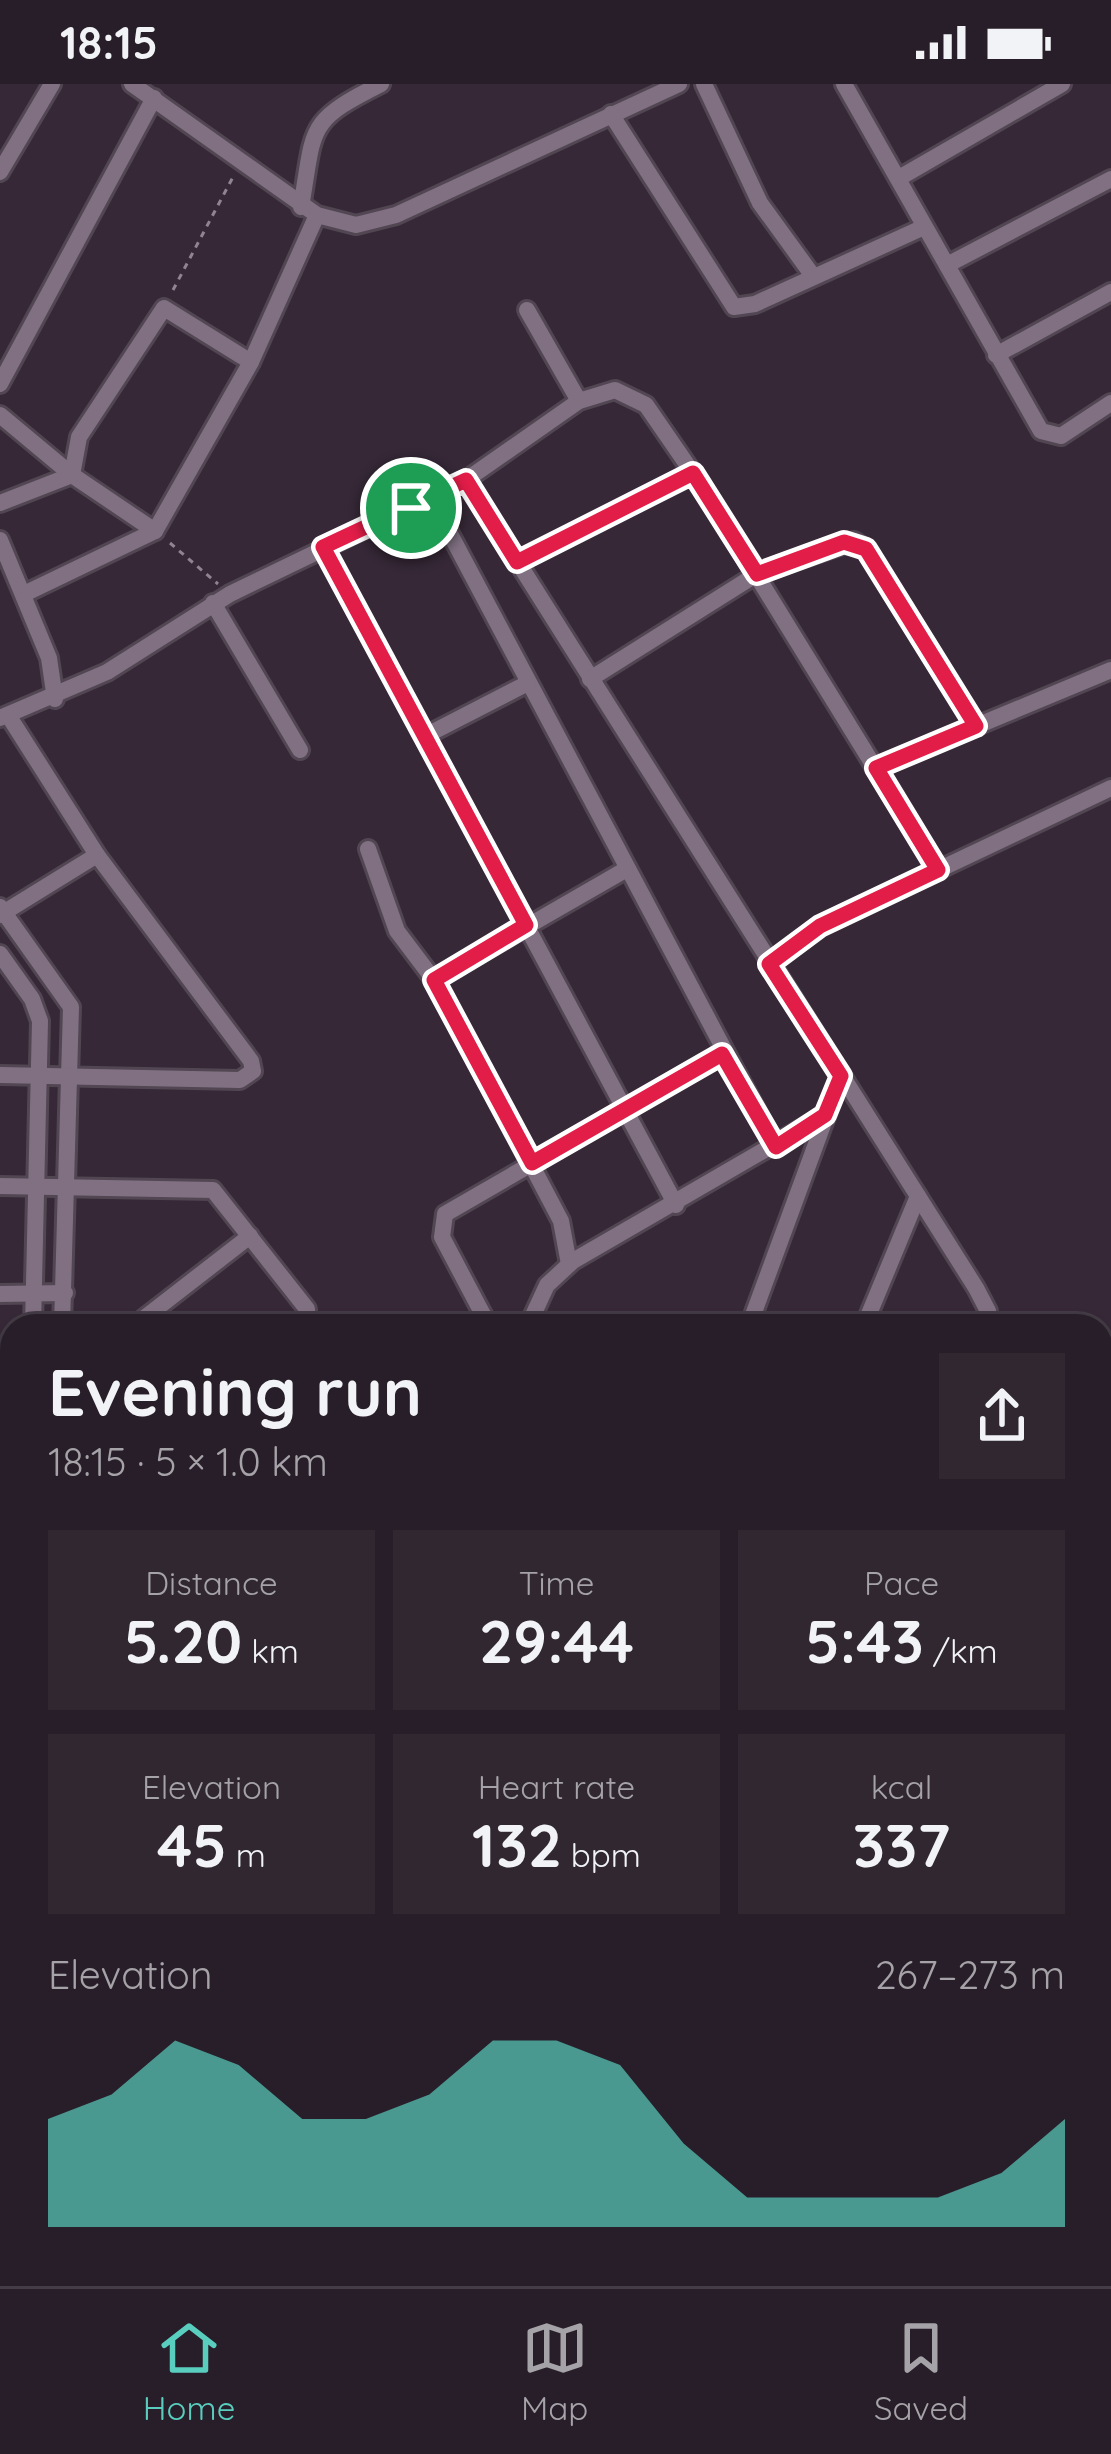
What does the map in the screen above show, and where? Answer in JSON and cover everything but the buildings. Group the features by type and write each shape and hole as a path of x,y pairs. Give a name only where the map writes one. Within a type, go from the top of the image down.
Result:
{"street":[{"path":"0,172 52,84"},
{"path":"132,84 309,211 356,225 396,215 679,84"},
{"path":"704,84 760,203 813,276"},
{"path":"899,178 1062,84"},
{"path":"848,85 996,355 1047,436 1060,436 1111,404"},
{"path":"24,594 155,531 251,362 309,211 318,122 332,108 372,88"},
{"path":"0,384 154,98"},
{"path":"611,114 734,307 755,304 924,227"},
{"path":"947,266 1111,178"},
{"path":"996,355 1111,292"},
{"path":"72,475 79,437 164,308 251,362"},
{"path":"527,310 579,401"},
{"path":"0,1075 240,1080 253,1071 4,717 55,699 107,672 222,598 466,480 600,390 631,395 646,405 757,574 938,870"},
{"path":"0,416 72,475 155,531"},
{"path":"517,562 693,473"},
{"path":"0,502 72,475"},
{"path":"466,480 983,1299 986,1314"},
{"path":"430,498 722,1054 776,1147"},
{"path":"0,540 52,670 55,699"},
{"path":"590,679 757,574 854,541 866,549 976,726"},
{"path":"323,547 676,1205"},
{"path":"222,598 301,750"},
{"path":"876,768 1111,670"},
{"path":"425,736 528,683"},
{"path":"769,964 820,926 1111,788"},
{"path":"368,849 398,931 434,980 561,1221 569,1264"},
{"path":"63,1314 73,1077 68,998 2,912 98,855"},
{"path":"434,980 625,870"},
{"path":"0,954 39,1013 33,1314"},
{"path":"482,1314 442,1237 440,1222 452,1207 722,1054"},
{"path":"753,1314 841,1076"},
{"path":"534,1314 547,1285 569,1264 825,1115"},
{"path":"0,1186 205,1190 218,1195 307,1314"},
{"path":"869,1314 917,1196"},
{"path":"149,1314 250,1236"},
{"path":"0,1294 65,1293"}],"path":[{"path":"164,308 241,161"},
{"path":"155,531 222,598"}],"route":[{"path":"693,473 757,574 844,542 854,541 866,549 976,726 876,768 938,870 820,926 769,964 841,1076 825,1115 776,1147 722,1054 532,1163 434,980 526,925 323,547 411,508 466,480 517,562 693,473"}]}
